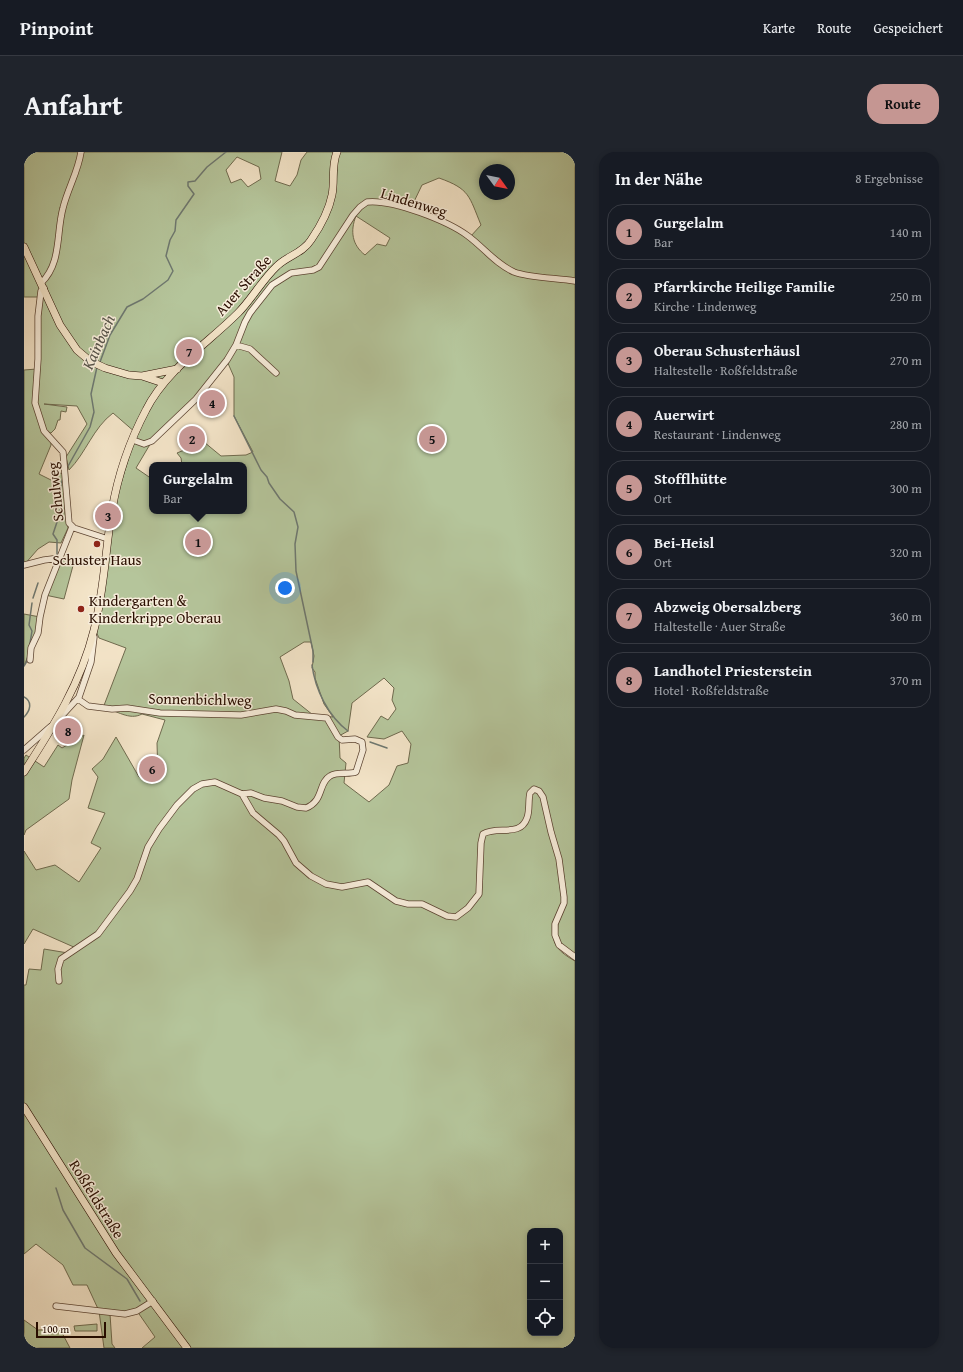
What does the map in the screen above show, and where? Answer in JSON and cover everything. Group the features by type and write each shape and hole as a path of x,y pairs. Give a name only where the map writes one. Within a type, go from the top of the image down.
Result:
{"main road":[{"name":"Auer Straße","path":"163,383 239,312 277,266 301,251 311,241 326,212 332,196 333,166 337,152"},
{"path":"24,247 70,340 90,361 105,368 129,375 142,376 177,369"},
{"path":"157,373 160,375 163,383"},
{"path":"142,376 163,383"},
{"path":"150,379 156,394"},
{"path":"24,772 64,708 78,677 95,629 103,581 110,520 120,479 133,440 146,410 163,383"},
{"name":"Roßfeldstraße","path":"24,1107 116,1253 187,1348"}],"street":[{"path":"42,286 54,263 63,207 79,168 81,152"},
{"name":"Lindenweg","path":"133,440 144,444 152,441 196,399 227,360 236,345 244,322 265,292 286,275 295,272 313,270 319,267 353,215 360,207 368,202 391,204 445,223 467,236 492,258 515,272 575,281"},
{"name":"Schulweg","path":"42,286 38,316 38,359 35,403 44,431 63,452 66,472 68,523 72,527 108,539"},
{"path":"40,305 50,300"},
{"path":"236,345 250,349 276,374"},
{"path":"30,660 30,648 38,633 45,595 72,527"},
{"path":"24,565 33,562 60,558"},
{"path":"24,750 78,699 91,662 95,629"},
{"name":"Sonnenbichlweg","path":"59,981 58,969 61,959 98,934 130,891 137,878 148,848 159,828 186,796 202,784 215,782 242,794 251,793 258,797 282,801 302,809 310,807 319,798 325,780 330,776 356,772 364,750 364,744 358,740 342,740 338,737 326,718 295,715 276,709 241,714 160,713 127,708 112,710 88,706 78,699"},
{"path":"242,794 253,813 284,841 296,863 318,880 326,884 342,887 368,882 396,901 408,904 422,904 433,911 456,917 464,912 479,894 481,843 483,834 489,831 511,831 523,825 528,815 530,793 534,789 537,790 543,796 561,869 564,902 555,924 556,941 562,949 575,957"},
{"path":"56,1306 125,1314 137,1311 153,1302"}],"green space":[{"path":"24,152 282,152 275,181 290,186 297,175 301,160 307,152 575,152 575,956 557,941 558,923 563,908 562,899 555,927 554,941 564,954 575,961 575,1348 142,1348 155,1337 137,1311 110,1314 112,1344 115,1348 104,1348 99,1311 87,1285 73,1285 63,1265 36,1244 24,1254 24,985 26,985 29,969 41,970 44,949 68,953 76,948 33,929 24,944 24,851 36,870 55,865 79,882 101,848 91,843 105,813 88,808 98,777 92,769 103,759 116,737 139,777 158,778 157,743 165,720 142,714 137,716 128,716 103,708 126,648 99,638 95,629 110,520 136,433 113,413 100,426 69,470 66,457 87,424 77,406 44,404 67,407 66,412 61,411 60,420 58,420 55,429 51,433 48,432 41,422 51,440 51,445 39,474 51,480 55,472 64,474 65,513 68,528 61,543 49,542 38,549 24,565 24,370 37,369 40,297 24,297","holes":["237,157 259,167 261,179 248,187 241,179 231,183 226,170","439,178 463,190 471,200 481,225 470,237 436,219 410,210 422,185","356,216 390,238 386,246 377,244 365,255 357,247 353,237 353,227","227,361 234,377 234,416 253,452 246,455 221,456 204,442 177,453 181,458 182,462 247,462 247,514 149,514 149,477 136,468 152,441 196,399","304,642 311,642 314,656 312,668 315,672 315,678 324,704 333,717 313,715 293,699 289,681 280,657","384,678 394,688 392,700 396,709 388,720 381,716 367,737 384,739 402,731 411,744 408,763 397,766 389,785 369,802 344,783 346,763 340,758 339,736 348,731 352,703"]},
{"path":"60,558 74,562 64,599 45,595"},
{"path":"24,614 40,617 39,629 24,666"},
{"path":"84,735 72,780 69,799 26,830 24,835 24,758 26,755 44,767 58,745 62,748"},
{"path":"24,1320 38,1330 60,1329 70,1348 24,1348"},
{"path":"97,1324 97,1331 75,1331 74,1326"}],"waterway":[{"name":"Kainbach","path":"100,362 110,335 127,307 143,299 168,280 173,271 166,256 170,240 175,231 176,220 194,194 188,186 188,182 195,181 207,167 226,152"},
{"name":"Kainbach","path":"67,468 90,427 94,412 91,394 97,367"},
{"path":"234,416 269,483 280,499 294,512 298,527 295,544 296,571 313,651 313,662"},
{"name":"Kainbach","path":"57,555 57,540 53,534 60,513 61,484 63,478"},
{"name":"Kainbach","path":"33,598 38,583"},
{"name":"Kainbach","path":"24,666 27,661 32,631 29,625 32,603"},
{"path":"312,665 319,692 334,718 348,731"},
{"name":"Kainbach","path":"24,697 30,704 28,712 24,717"},
{"path":"370,742 387,748"},
{"path":"56,1188 63,1210 85,1248 127,1279 140,1301"}],"place":[{"name":"Abzweig Obersalzberg","path":"189,352"},
{"name":"Auerwirt","path":"212,403"},
{"name":"Pfarrkirche Heilige Familie","path":"192,439"},
{"name":"Stofflhütte","path":"432,439"},
{"name":"Oberau Schusterhäusl","path":"108,516"},
{"name":"Gurgelalm","path":"198,542"},
{"name":"Schuster Haus","path":"97,544"},
{"name":"Kindergarten & Kinderkrippe Oberau","path":"81,609"},
{"name":"Landhotel Priesterstein","path":"68,731"},
{"name":"Bei-Heisl","path":"152,769"}]}
